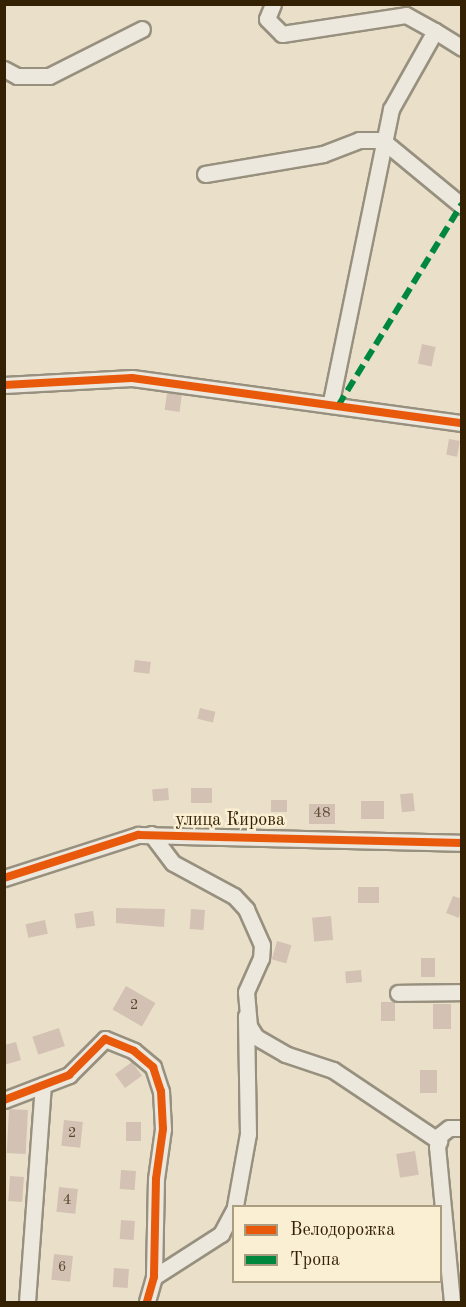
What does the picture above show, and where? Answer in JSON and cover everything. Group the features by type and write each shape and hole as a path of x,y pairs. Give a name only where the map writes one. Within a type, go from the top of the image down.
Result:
{"street":[{"path":"273,4 267,19 282,34 406,15 462,48"},
{"path":"4,69 17,76 49,76 142,29"},
{"path":"330,405 390,109 435,31"},
{"path":"205,174 323,154 359,140 382,140 462,206"},
{"path":"4,385 132,378 237,389 330,405 462,423"},
{"path":"151,834 173,863 234,896 246,909 262,945 261,958 246,992 248,1134 235,1205"},
{"name":"улица Кирова","path":"4,878 68,855 151,834 462,843"},
{"path":"398,993 462,992"},
{"path":"246,1010 256,1037 285,1054 333,1070 439,1140"},
{"path":"4,1100 69,1075 105,1039 134,1051 153,1067 161,1091 163,1129 154,1277 147,1302"},
{"path":"27,1302 43,1086"},
{"path":"441,1205 438,1174 439,1140 449,1128 462,1128"},
{"path":"442,1211 452,1302"},
{"path":"154,1277 221,1234 232,1212"}],"building":[{"path":"422,344 436,347 432,366 418,364"},
{"path":"167,393 182,395 179,412 165,410"},
{"path":"449,439 460,441 457,457 446,455"},
{"path":"135,660 151,662 149,674 134,672"},
{"path":"200,708 216,712 213,723 197,719"},
{"path":"168,788 169,800 153,801 152,789"},
{"path":"191,788 212,788 212,803 191,803"},
{"path":"413,793 415,811 402,812 400,794"},
{"path":"271,800 287,800 287,812 271,812"},
{"path":"361,801 384,801 384,819 361,819"},
{"path":"309,804 335,804 335,824 309,824"},
{"path":"358,887 379,887 379,903 358,903"},
{"path":"453,896 462,899 459,918 446,913"},
{"path":"116,908 165,909 164,927 116,923"},
{"path":"191,909 205,910 204,930 190,929"},
{"path":"93,911 95,926 76,928 74,914"},
{"path":"331,916 333,940 314,942 312,918"},
{"path":"45,920 48,934 28,938 25,924"},
{"path":"277,941 291,945 286,963 272,959"},
{"path":"421,958 435,958 435,977 421,977"},
{"path":"361,970 362,982 346,983 345,971"},
{"path":"126,986 155,1003 142,1026 112,1009"},
{"path":"381,1002 395,1002 395,1021 381,1021"},
{"path":"433,1004 451,1004 451,1029 433,1029"},
{"path":"59,1028 65,1046 38,1055 32,1037"},
{"path":"16,1042 21,1060 4,1065 4,1045"},
{"path":"132,1062 142,1076 125,1088 115,1074"},
{"path":"420,1070 437,1070 437,1093 420,1093"},
{"path":"9,1109 28,1110 26,1154 7,1153"},
{"path":"64,1120 83,1122 80,1148 61,1146"},
{"path":"126,1122 141,1122 141,1141 126,1141"},
{"path":"415,1151 419,1175 400,1178 396,1154"},
{"path":"121,1170 136,1171 135,1190 120,1189"},
{"path":"10,1176 24,1177 22,1202 8,1201"},
{"path":"59,1187 78,1189 75,1214 56,1212"},
{"path":"121,1220 135,1221 134,1240 120,1239"},
{"path":"54,1254 73,1256 70,1282 51,1280"},
{"path":"114,1268 129,1269 128,1288 113,1287"}],"marked path":[{"path":"338,406 462,204"}],"cycle path":[{"path":"4,385 132,378 462,423"},
{"path":"4,878 138,835 462,843"},
{"path":"4,1100 69,1075 105,1039 134,1051 153,1067 161,1091 163,1129 156,1179 154,1277 147,1302"}]}
